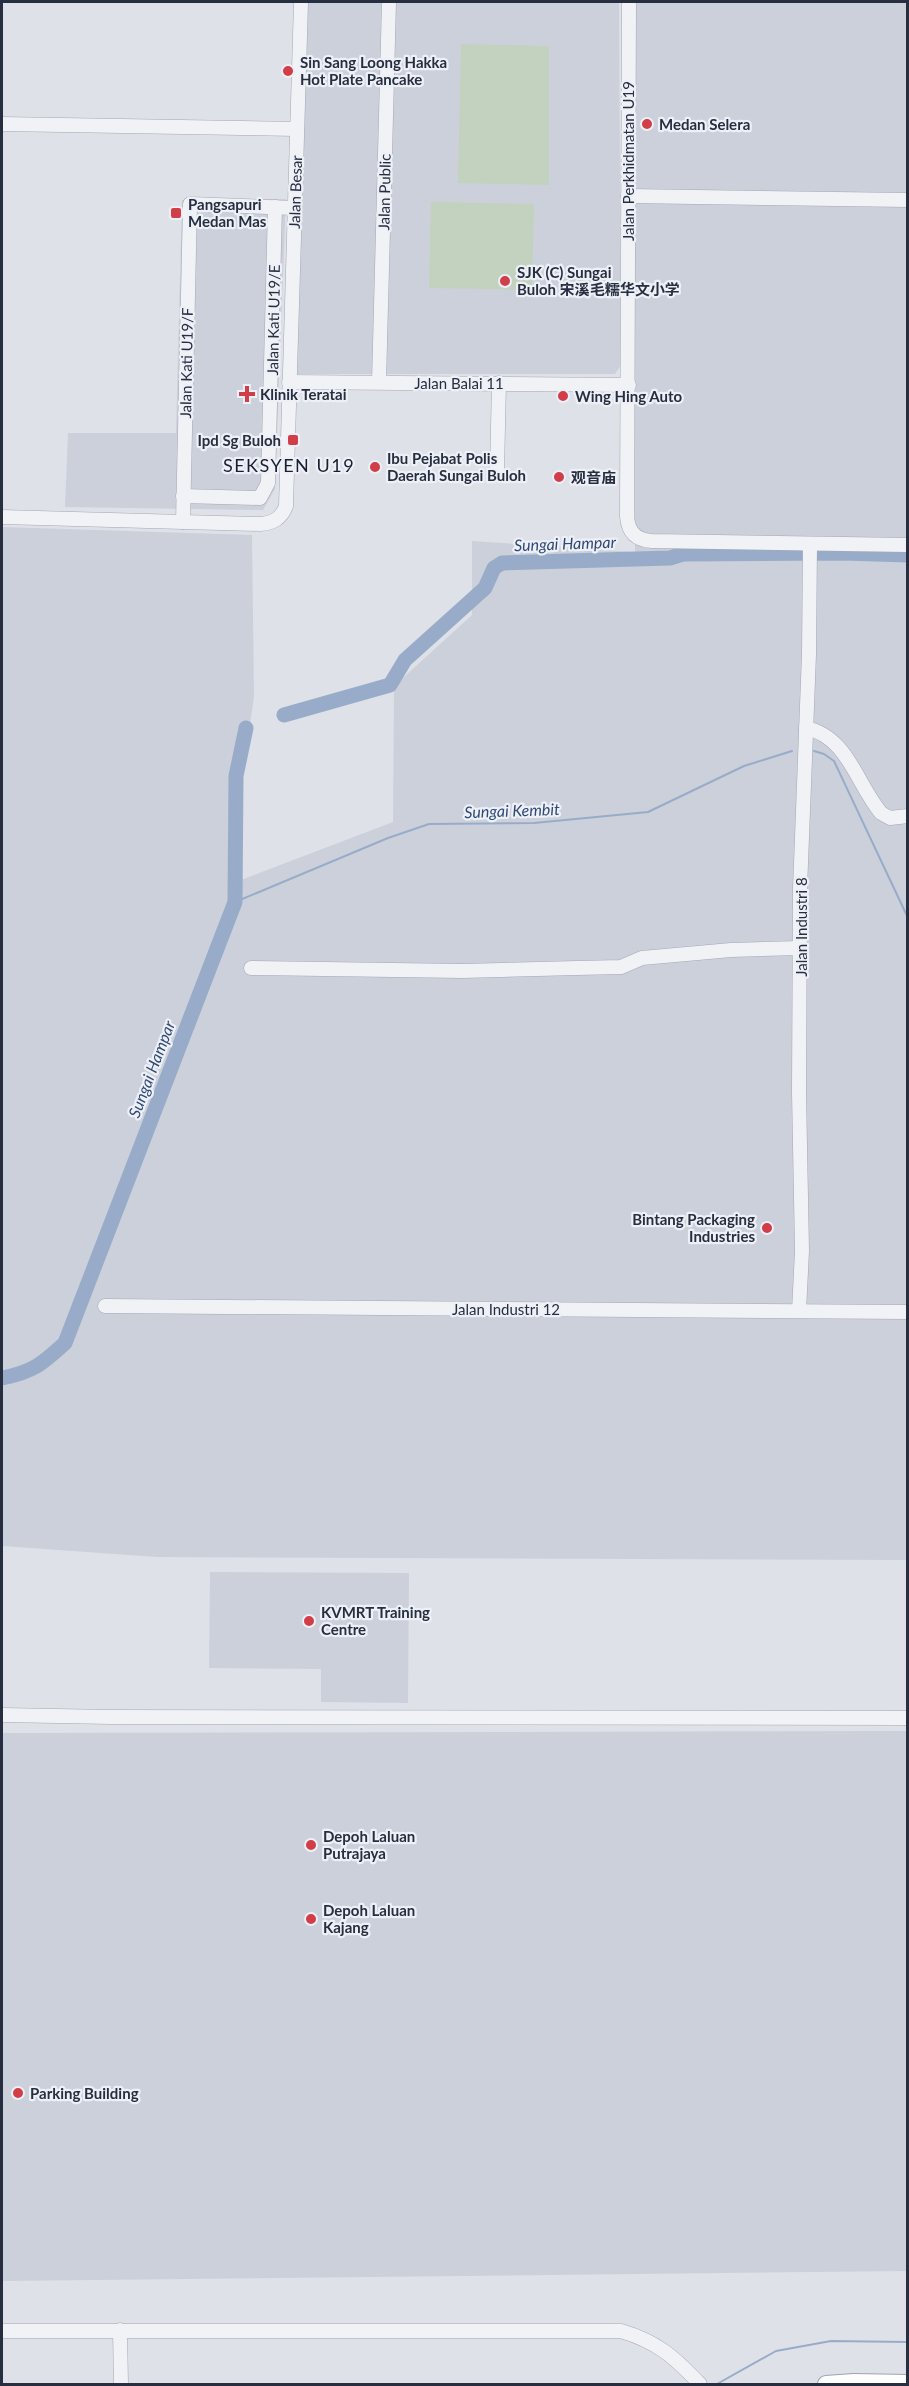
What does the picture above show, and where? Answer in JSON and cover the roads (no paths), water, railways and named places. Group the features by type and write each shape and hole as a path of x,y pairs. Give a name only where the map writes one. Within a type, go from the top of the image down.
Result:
{"main road":[{"path":"826,2385 854,2382 908,2383"}],"street":[{"name":"Jalan Besar","path":"183,522 260,524 278,519 286,506 302,2"},
{"name":"Jalan Public","path":"379,382 389,2"},
{"name":"Jalan Perkhidmatan U19","path":"629,2 628,526 633,535 652,541 810,550"},
{"path":"2,124 297,129"},
{"path":"628,196 908,200"},
{"name":"Jalan Kati U19/F","path":"183,522 190,204 275,207"},
{"path":"275,207 295,208"},
{"name":"Jalan Kati U19/E","path":"183,496 260,498 268,483 275,207"},
{"name":"Jalan Balai 11","path":"289,381 629,385"},
{"path":"497,471 499,383"},
{"path":"2,517 183,522"},
{"path":"810,550 908,545"},
{"name":"Jalan Industri 8","path":"799,1311 802,1251 799,1092 800,948 810,550"},
{"path":"806,728 823,733 837,744 881,813 890,818 908,816"},
{"path":"250,968 463,971 621,967 642,958 800,948"},
{"name":"Jalan Industri 12","path":"105,1306 908,1312"},
{"path":"2,1715 908,1718"},
{"path":"121,2385 124,2330"},
{"path":"124,2330 129,2385"},
{"path":"2,2331 621,2331 644,2338 664,2349 700,2385"}],"waterway":[{"name":"Sungai Hampar","path":"284,715 390,685 405,660 485,588 494,568 502,563 670,558 683,554 908,555"},
{"name":"Sungai Hampar","path":"2,1378 22,1373 36,1366 65,1343 235,902 236,776 246,728"},
{"name":"Sungai Kembit","path":"235,902 388,838 429,824 534,823 648,812 744,766 792,751"},
{"name":"Sungai Kembit","path":"814,751 834,761 908,918"},
{"path":"717,2384 776,2351 831,2341 908,2342"}],"place":[{"name":"Sin Sang Loong Hakka Hot Plate Pancake","path":"288,71"},
{"name":"Medan Selera","path":"647,124"},
{"name":"Pangsapuri Medan Mas","path":"176,213"},
{"name":"SJK (C) Sungai Buloh 宋溪毛糯华文小学","path":"505,281"},
{"name":"Klinik Teratai","path":"247,394"},
{"name":"Wing Hing Auto","path":"563,396"},
{"name":"Ipd Sg Buloh","path":"293,440"},
{"name":"Ibu Pejabat Polis Daerah Sungai Buloh","path":"375,467"},
{"name":"观音庙","path":"559,477"},
{"name":"Bintang Packaging Industries","path":"767,1228"},
{"name":"KVMRT Training Centre","path":"309,1621"},
{"name":"Depoh Laluan Putrajaya","path":"311,1845"},
{"name":"Depoh Laluan Kajang","path":"311,1919"},
{"name":"Parking Building","path":"18,2093"}],"district":[{"name":"SEKSYEN U19","path":"289,465"}]}
